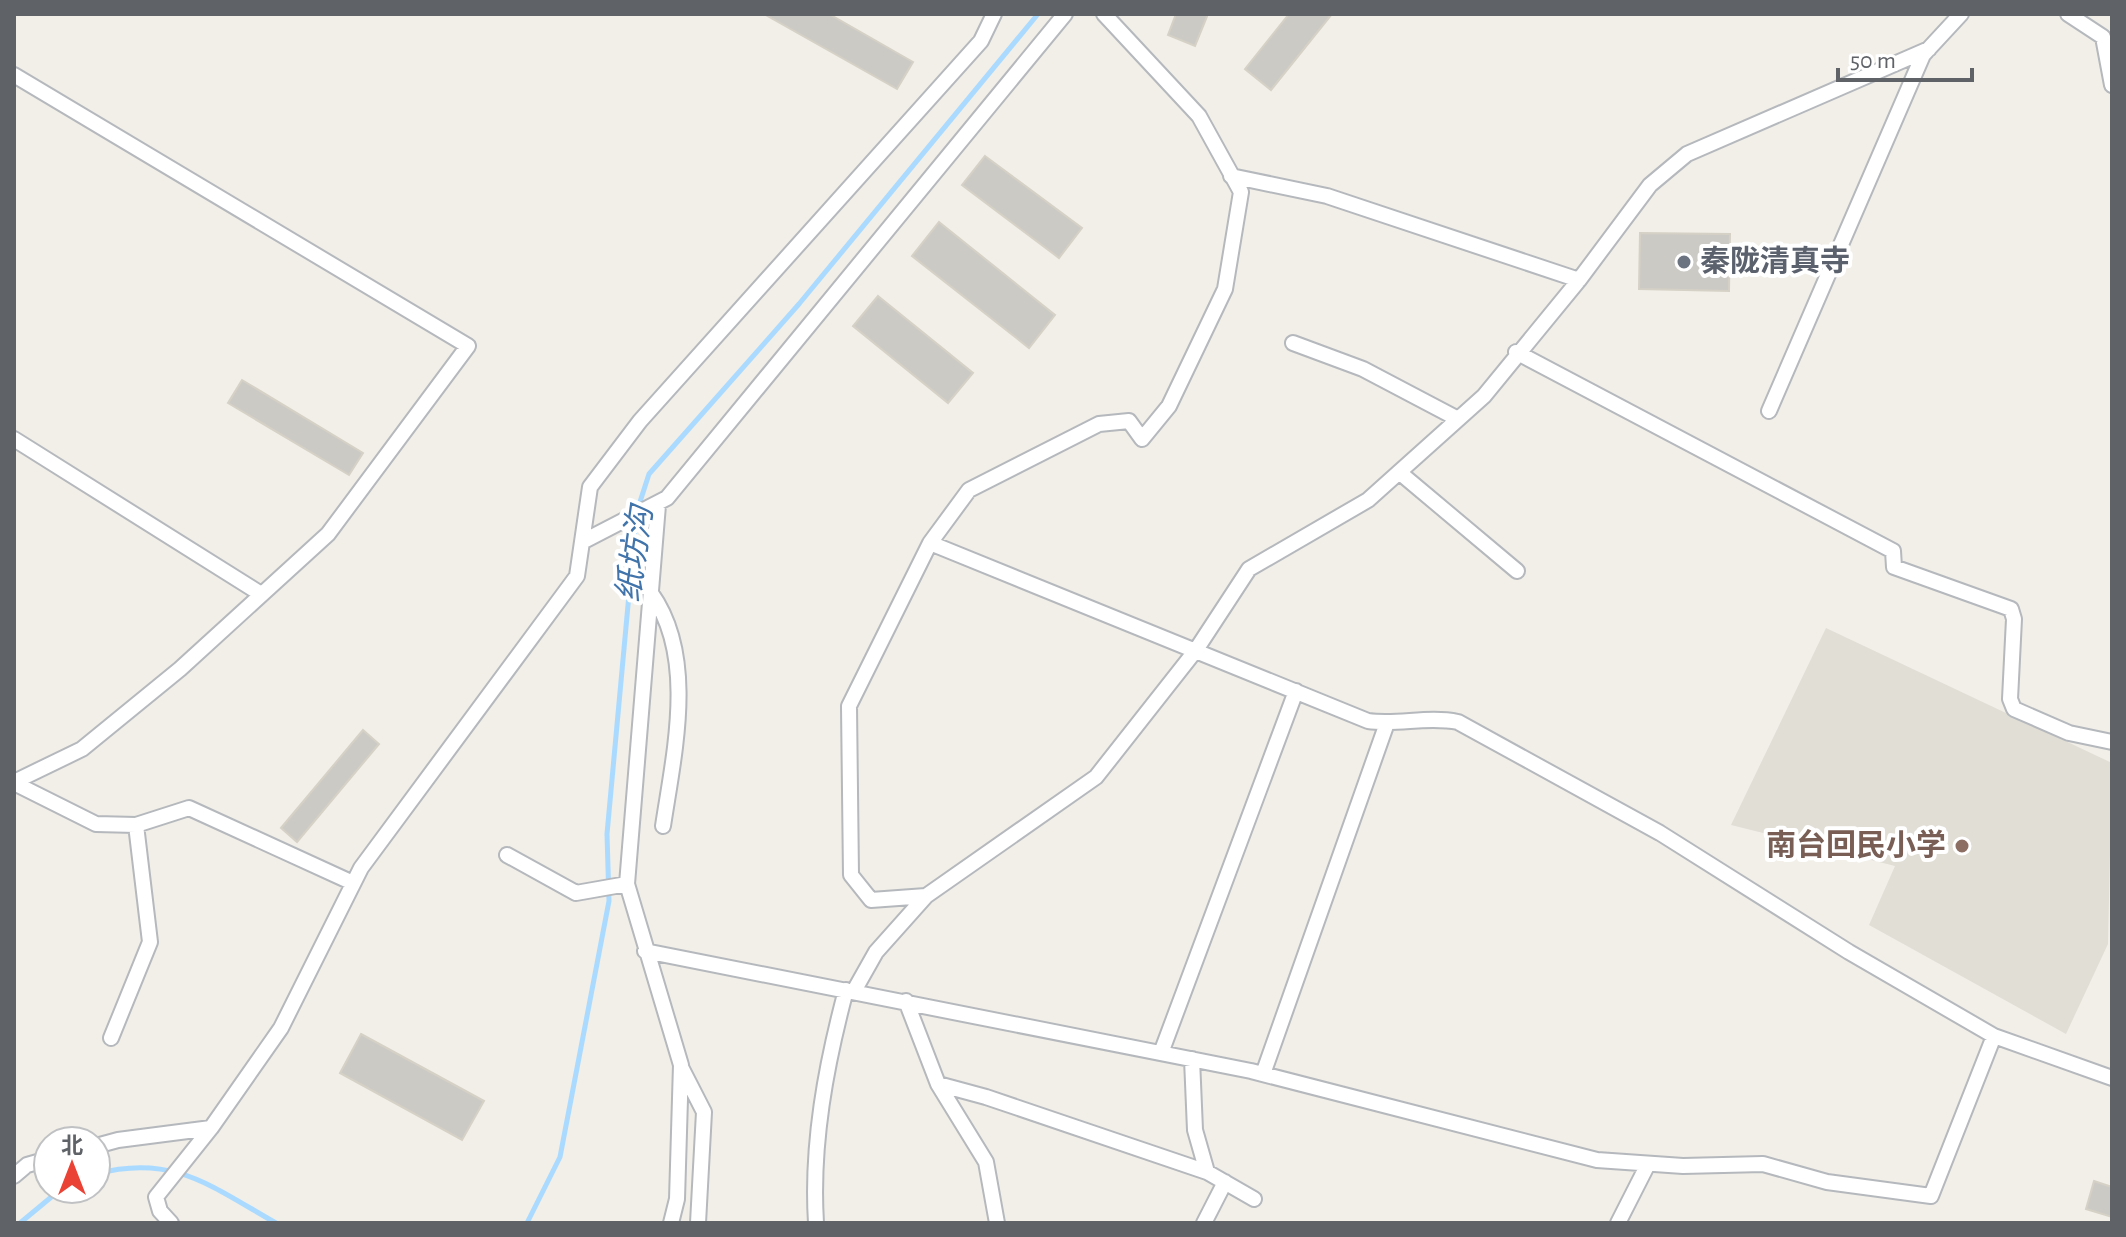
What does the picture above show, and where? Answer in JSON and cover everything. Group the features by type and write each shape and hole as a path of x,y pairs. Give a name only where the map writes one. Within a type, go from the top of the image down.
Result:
{"street":[{"path":"171,1223 160,1211 156,1197 211,1128 281,1028 353,883 577,576 590,487 640,421 981,41 994,14"},
{"path":"582,542 653,508 1065,14"},
{"path":"926,896 871,900 851,875 849,706 930,543 969,490 1099,424 1129,421 1142,439 1169,406 1225,289 1241,192 1199,116 1104,14"},
{"path":"1769,411 1923,55 1961,14"},
{"path":"2068,14 2103,37 2112,85"},
{"path":"816,1223 818,1135 831,1048 850,990 876,952 926,896 1096,777 1196,650 1249,569 1368,500 1484,396 1516,352 1579,280 1650,185 1687,154 1929,49"},
{"path":"14,75 468,346 328,534 180,669 82,749 14,782"},
{"path":"1231,176 1327,196 1579,280"},
{"path":"1293,343 1363,369 1458,419"},
{"path":"1516,352 1893,551 1894,567 2011,609 2014,619 2010,699 2014,709 2069,733 2112,742"},
{"path":"14,439 261,594"},
{"path":"1399,472 1517,571"},
{"path":"653,508 651,593 612,887 645,951 681,1065 704,1112 698,1223"},
{"path":"930,543 1368,721 1387,723 1440,718 1458,722 1660,833 1849,952 1994,1036 2112,1078"},
{"path":"651,593 665,612 676,673 678,717 663,826"},
{"path":"1161,1053 1296,691"},
{"path":"1263,1074 1387,723"},
{"path":"14,782 96,824 136,825 189,808 353,883"},
{"path":"111,1038 150,942 136,825"},
{"path":"507,855 576,893 612,887"},
{"path":"645,951 1263,1074 1597,1160 1648,1164 1763,1164 1827,1182 1931,1196 1994,1036"},
{"path":"906,1001 938,1084 986,1162 997,1223"},
{"path":"1192,1059 1197,1150 1207,1172"},
{"path":"671,1223 677,1199 681,1065"},
{"path":"938,1084 986,1097 1207,1172 1254,1199"},
{"path":"112,1142 211,1128"},
{"path":"14,1176 32,1164"},
{"path":"1618,1223 1648,1164"},
{"path":"1204,1223 1225,1182"}],"shaded area":[{"name":"南台回民小学","path":"1826,628 2112,763 2108,944 2066,1034 1869,925 1895,866 1731,825"}],"building":[{"path":"764,14 829,14 913,62 897,89"},
{"path":"1176,14 1208,14 1195,46 1168,35"},
{"path":"1289,14 1332,14 1271,90 1245,69"},
{"path":"985,156 1082,228 1059,258 962,185"},
{"path":"939,222 1055,315 1029,348 912,256"},
{"name":"秦陇清真寺","path":"1640,233 1730,234 1729,291 1639,289"},
{"path":"878,296 973,373 948,403 853,326"},
{"path":"242,380 363,453 349,475 228,403"},
{"path":"363,730 379,744 297,842 281,828"},
{"path":"361,1034 484,1101 462,1140 340,1073"},
{"path":"2094,1181 2112,1187 2112,1217 2086,1209"}],"waterway":[{"name":"纸坊沟","path":"638,508 649,474 799,304 1038,14"},
{"name":"纸坊沟","path":"527,1223 560,1157 609,901 607,834 636,518"},
{"name":"纸坊沟","path":"112,1171 148,1168 191,1177 276,1223"},
{"name":"纸坊沟","path":"20,1223 42,1205"}],"place":[{"name":"秦陇清真寺","path":"1684,262"},
{"name":"南台回民小学","path":"1962,846"}]}
